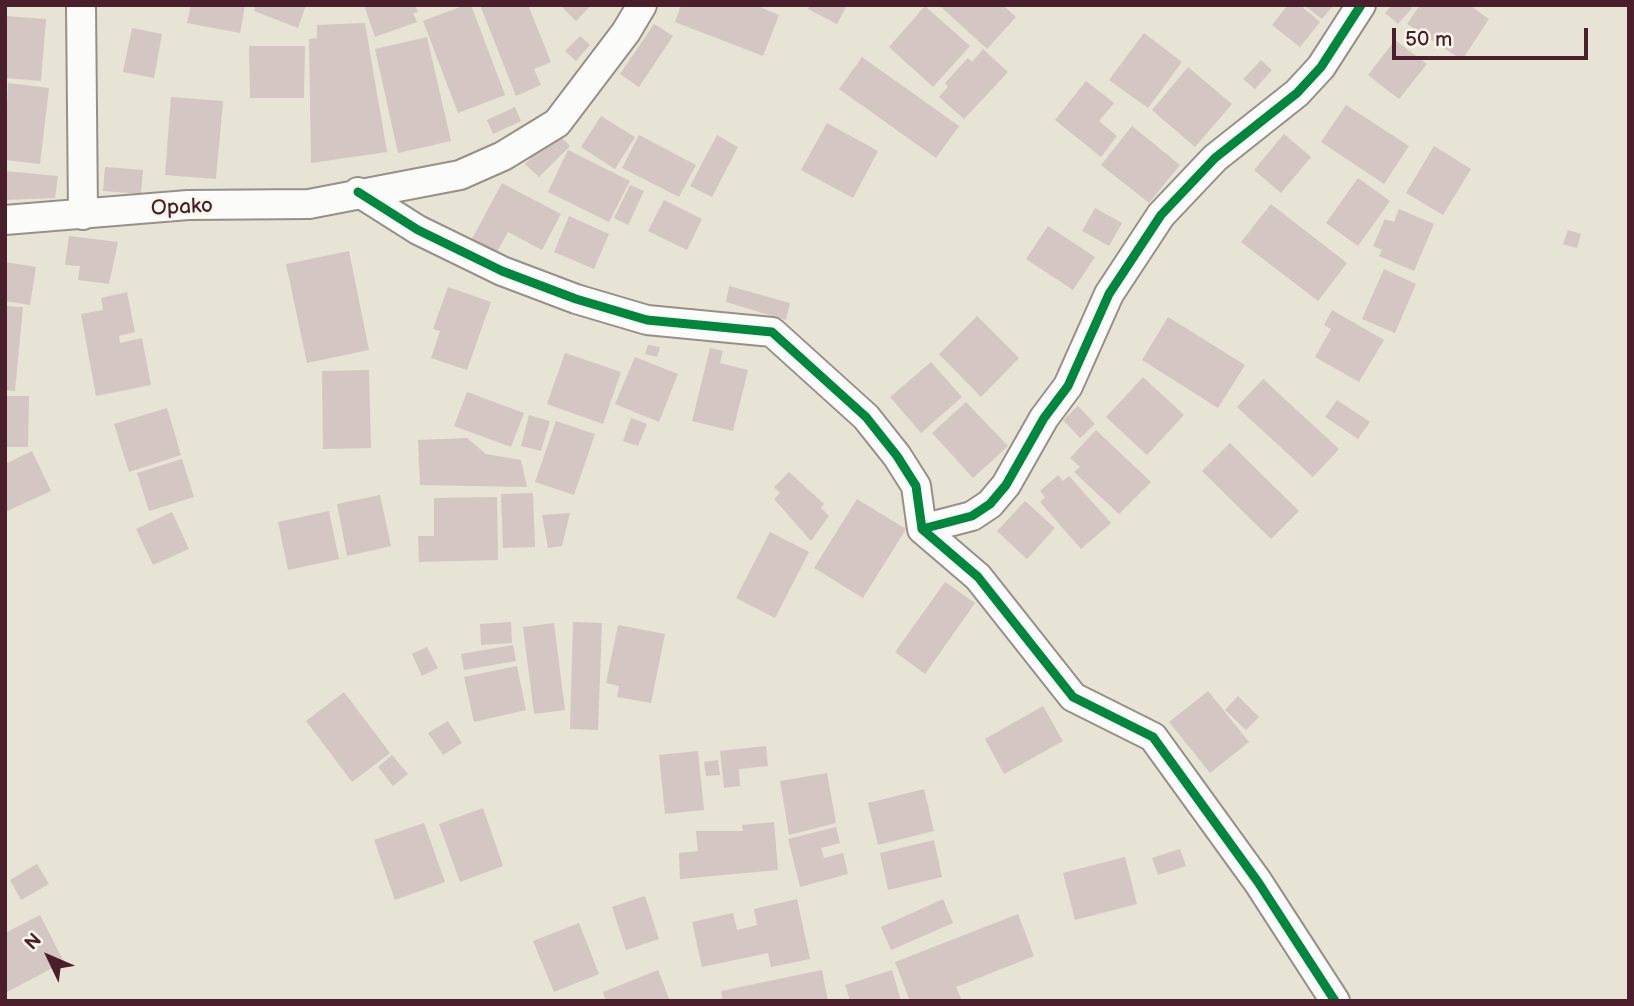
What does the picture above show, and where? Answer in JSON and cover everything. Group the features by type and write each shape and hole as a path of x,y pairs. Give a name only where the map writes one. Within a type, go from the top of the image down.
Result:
{"street":[{"path":"81,5 83,215"},
{"name":"Opako","path":"5,220 188,205 309,204 358,192 460,175 503,156 557,123 626,32 642,5"},
{"path":"922,528 972,516 990,505 1006,485 1031,438 1068,386 1109,294 1161,215 1214,158 1297,93 1321,67 1361,5"},
{"path":"358,192 418,230 490,266 576,299 647,320 772,332 866,417 897,456 916,486 922,528 978,578 1073,697 1153,737 1258,882 1335,1001"}],"building":[{"path":"191,5 245,5 240,33 187,23"},
{"path":"256,5 306,5 298,28 254,11"},
{"path":"364,5 415,5 418,12 413,13 417,22 375,37"},
{"path":"471,5 505,95 458,113 423,21"},
{"path":"480,5 528,5 551,62 534,69 541,85 516,96"},
{"path":"560,5 591,5 576,21"},
{"path":"681,5 755,5 779,15 763,56 675,22"},
{"path":"810,5 847,5 837,24 808,9"},
{"path":"939,5 1003,5 1016,17 987,49"},
{"path":"1288,5 1300,5 1320,22 1300,47 1272,25"},
{"path":"1304,5 1329,5 1332,7 1322,19"},
{"path":"1392,5 1409,5 1412,8 1398,24 1385,13"},
{"path":"1420,5 1469,5 1489,19 1462,60 1407,24"},
{"path":"925,6 970,46 933,87 889,47"},
{"path":"5,16 46,19 41,81 5,78"},
{"path":"365,23 387,152 311,163 309,39 317,38 317,25"},
{"path":"654,24 673,36 639,87 620,74"},
{"path":"132,28 162,34 154,78 123,72"},
{"path":"1144,33 1182,62 1148,108 1109,80"},
{"path":"580,36 590,45 576,61 565,51"},
{"path":"427,37 451,141 398,153 375,49"},
{"path":"1395,40 1427,64 1399,99 1368,75"},
{"path":"249,46 305,46 304,98 250,98"},
{"path":"983,49 1008,72 964,119 939,97 948,87 945,83 968,58 972,62"},
{"path":"862,57 959,126 936,158 839,89"},
{"path":"1261,60 1272,70 1255,89 1243,79"},
{"path":"1188,67 1232,104 1195,147 1152,110"},
{"path":"1086,81 1114,103 1099,121 1117,136 1101,157 1055,120"},
{"path":"8,83 49,88 40,164 5,160"},
{"path":"171,97 223,101 216,179 165,175"},
{"path":"1346,105 1409,146 1384,184 1321,142"},
{"path":"515,107 521,121 493,134 487,120"},
{"path":"601,116 635,137 615,169 581,147"},
{"path":"827,123 878,151 853,198 801,170"},
{"path":"1132,126 1180,165 1149,203 1101,165"},
{"path":"556,133 570,146 539,177 525,164"},
{"path":"1284,134 1311,157 1281,193 1254,170"},
{"path":"639,135 696,165 679,197 622,168"},
{"path":"717,135 738,147 712,197 690,186"},
{"path":"1434,146 1471,169 1443,215 1406,193"},
{"path":"568,150 630,181 609,222 548,192"},
{"path":"105,167 143,170 141,194 103,191"},
{"path":"5,171 58,176 55,198 5,200"},
{"path":"1358,178 1390,201 1358,246 1326,223"},
{"path":"502,183 561,214 542,250 508,232 497,252 472,239"},
{"path":"630,185 644,191 628,225 614,218"},
{"path":"664,200 702,219 687,250 648,231"},
{"path":"1271,204 1347,263 1318,301 1241,242"},
{"path":"1095,208 1122,223 1109,246 1082,231"},
{"path":"1399,209 1434,224 1414,271 1379,256 1382,250 1373,246 1385,219 1394,222"},
{"path":"569,216 609,234 594,269 554,252"},
{"path":"1048,226 1095,257 1073,290 1026,259"},
{"path":"1568,230 1581,234 1577,248 1563,244"},
{"path":"69,236 118,242 109,284 78,280 80,266 65,265"},
{"path":"349,251 369,350 307,363 286,264"},
{"path":"5,262 36,267 30,305 5,301"},
{"path":"1384,269 1416,284 1395,333 1362,319"},
{"path":"729,286 790,303 786,320 726,302"},
{"path":"448,287 491,302 467,370 431,358 440,331 433,329"},
{"path":"127,292 135,332 119,336 120,343 142,338 151,385 96,396 81,314 103,310 101,298"},
{"path":"5,306 23,307 15,391 5,390"},
{"path":"1332,310 1384,340 1359,382 1315,357 1331,329 1324,325"},
{"path":"977,316 1019,358 981,397 939,354"},
{"path":"1168,317 1245,365 1218,408 1142,360"},
{"path":"648,345 660,347 657,357 645,354"},
{"path":"710,348 723,351 720,363 748,370 733,431 692,421"},
{"path":"565,353 621,372 603,424 547,404"},
{"path":"635,357 678,374 659,422 615,404"},
{"path":"931,362 962,397 921,433 890,397"},
{"path":"369,370 371,448 323,449 322,371"},
{"path":"1143,377 1184,415 1147,455 1106,417"},
{"path":"1263,379 1339,449 1313,477 1237,407"},
{"path":"467,392 524,413 511,447 454,426"},
{"path":"5,396 29,396 28,447 5,447"},
{"path":"1337,400 1370,422 1358,439 1325,417"},
{"path":"966,402 1008,446 973,478 932,433"},
{"path":"1078,406 1095,424 1080,438 1063,420"},
{"path":"167,408 181,455 129,472 114,424"},
{"path":"529,415 550,421 541,451 521,446"},
{"path":"631,418 647,424 638,446 623,441"},
{"path":"556,421 595,434 574,495 535,482"},
{"path":"1096,430 1151,482 1119,514 1074,472 1080,467 1070,458"},
{"path":"467,438 486,454 521,460 527,487 420,485 418,440"},
{"path":"1230,443 1299,511 1271,539 1202,471"},
{"path":"32,451 51,491 5,512 5,464"},
{"path":"182,459 194,497 149,511 137,473"},
{"path":"789,472 824,504 821,508 829,516 811,541 774,499 780,493 774,487"},
{"path":"1058,475 1063,481 1069,476 1111,523 1081,549 1040,502 1045,497 1040,491"},
{"path":"533,493 535,547 503,548 501,494"},
{"path":"380,495 391,546 347,556 337,504"},
{"path":"497,497 498,560 419,562 418,536 434,536 434,498"},
{"path":"857,499 906,529 863,598 814,568"},
{"path":"1025,501 1055,528 1027,559 997,531"},
{"path":"329,511 339,559 288,570 278,522"},
{"path":"172,512 189,549 153,565 136,529"},
{"path":"570,513 562,546 548,548 542,515"},
{"path":"770,532 809,552 775,618 736,598"},
{"path":"945,582 975,603 925,674 895,652"},
{"path":"511,622 512,643 481,645 480,624"},
{"path":"573,622 602,623 598,730 570,729"},
{"path":"554,623 565,710 534,714 523,627"},
{"path":"618,625 665,634 651,703 617,697 619,686 606,683"},
{"path":"513,645 516,661 464,670 461,654"},
{"path":"427,647 438,668 422,676 412,654"},
{"path":"517,666 526,710 474,722 464,677"},
{"path":"1208,691 1249,742 1210,773 1169,722"},
{"path":"344,692 390,753 352,782 306,721"},
{"path":"1238,696 1259,717 1246,730 1225,710"},
{"path":"1043,706 1063,741 1004,774 985,739"},
{"path":"448,721 462,743 443,755 428,733"},
{"path":"766,746 768,766 739,769 740,786 724,788 720,751"},
{"path":"698,751 704,810 665,814 659,755"},
{"path":"392,755 408,774 393,786 378,767"},
{"path":"718,760 720,775 706,776 704,762"},
{"path":"827,773 836,823 789,835 780,781"},
{"path":"924,789 934,831 878,845 868,803"},
{"path":"483,808 503,866 460,882 439,824"},
{"path":"774,822 778,870 680,879 679,853 698,851 696,831 743,831 742,825"},
{"path":"424,823 445,882 395,900 374,840"},
{"path":"836,827 840,843 821,848 824,858 843,853 848,874 800,887 788,839"},
{"path":"934,840 942,877 888,890 880,853"},
{"path":"1180,849 1186,866 1158,875 1152,858"},
{"path":"1125,857 1137,904 1075,920 1063,873"},
{"path":"37,864 49,884 21,900 10,880"},
{"path":"645,896 659,939 626,950 612,907"},
{"path":"797,899 810,959 771,967 768,953 702,967 692,922 733,913 737,930 757,925 754,909"},
{"path":"943,899 953,923 891,950 881,927"},
{"path":"1018,914 1034,956 956,987 962,1001 910,1001 895,962"},
{"path":"40,915 64,962 5,993 5,933"},
{"path":"579,923 599,974 554,992 533,941"},
{"path":"658,970 670,1001 606,1001 603,992"},
{"path":"822,970 828,1001 723,1001 721,991"},
{"path":"892,970 901,1001 850,1001 845,985"}],"cycle path":[{"path":"922,529 972,516 990,504 1006,485 1044,418 1068,386 1109,294 1161,215 1215,158 1297,93 1321,67 1361,5"},
{"path":"358,192 418,230 502,271 576,299 647,320 772,332 866,417 897,456 916,486 922,529 978,577 1073,697 1153,737 1258,882 1335,1001"}]}
